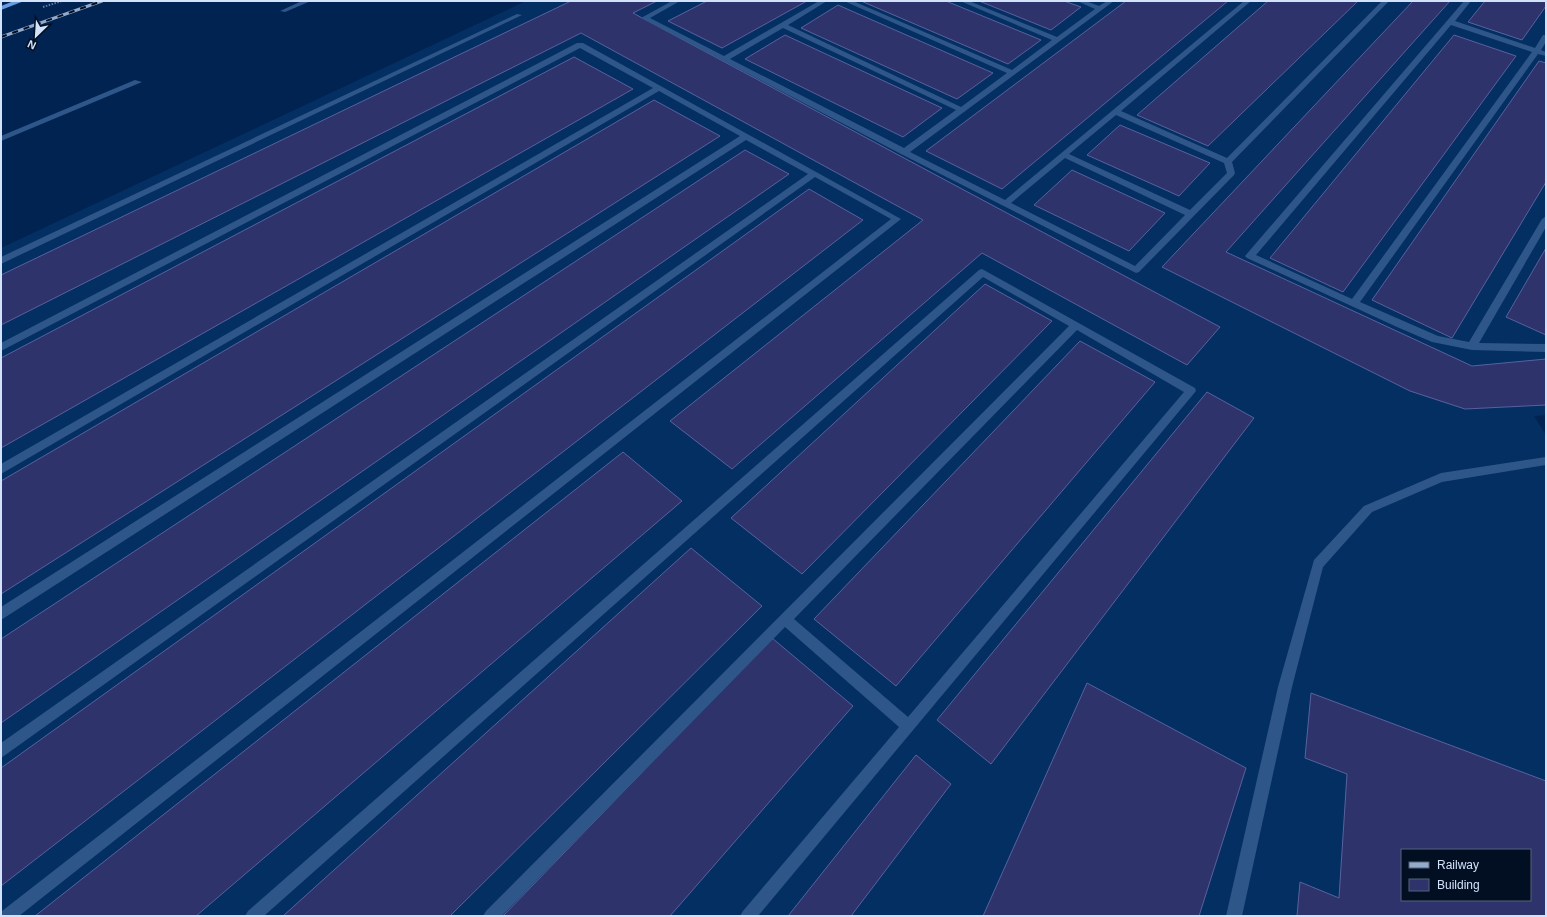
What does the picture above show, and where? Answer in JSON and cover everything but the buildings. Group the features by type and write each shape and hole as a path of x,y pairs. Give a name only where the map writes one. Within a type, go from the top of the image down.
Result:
{"highway":[{"path":"1,8 21,1"}],"lane":[{"path":"283,11 308,1"},
{"path":"677,1 644,18 1136,270 1231,173 1228,162"},
{"path":"724,59 824,1"},
{"path":"847,1 1013,73"},
{"path":"964,1 1058,40"},
{"path":"1080,1 1100,9"},
{"path":"904,152 1111,1"},
{"path":"1006,203 1248,1"},
{"path":"1228,162 1386,1"},
{"path":"1468,1 1250,256 1400,325 1436,339 1472,346 1546,348"},
{"path":"1,261 519,15"},
{"path":"1450,22 1546,54"},
{"path":"782,25 962,110"},
{"path":"1354,303 1546,37"},
{"path":"1,347 580,44 897,219 7,916"},
{"path":"1,139 138,82"},
{"path":"1,469 659,88"},
{"path":"1116,112 1228,162"},
{"path":"1,614 746,136"},
{"path":"1064,156 1191,214"},
{"path":"1,751 814,174"},
{"path":"1472,346 1546,218"},
{"path":"253,916 982,272 1191,391 748,916"},
{"path":"491,916 1076,326"},
{"path":"1234,916 1285,687 1318,564 1368,509 1441,478 1546,461"},
{"path":"785,619 908,726"}],"shaded area":[{"path":"526,1 1546,1 1546,415 1534,416 1546,435 1546,916 1,916 1,248"}],"railway":[{"path":"1,37 102,1"}]}
